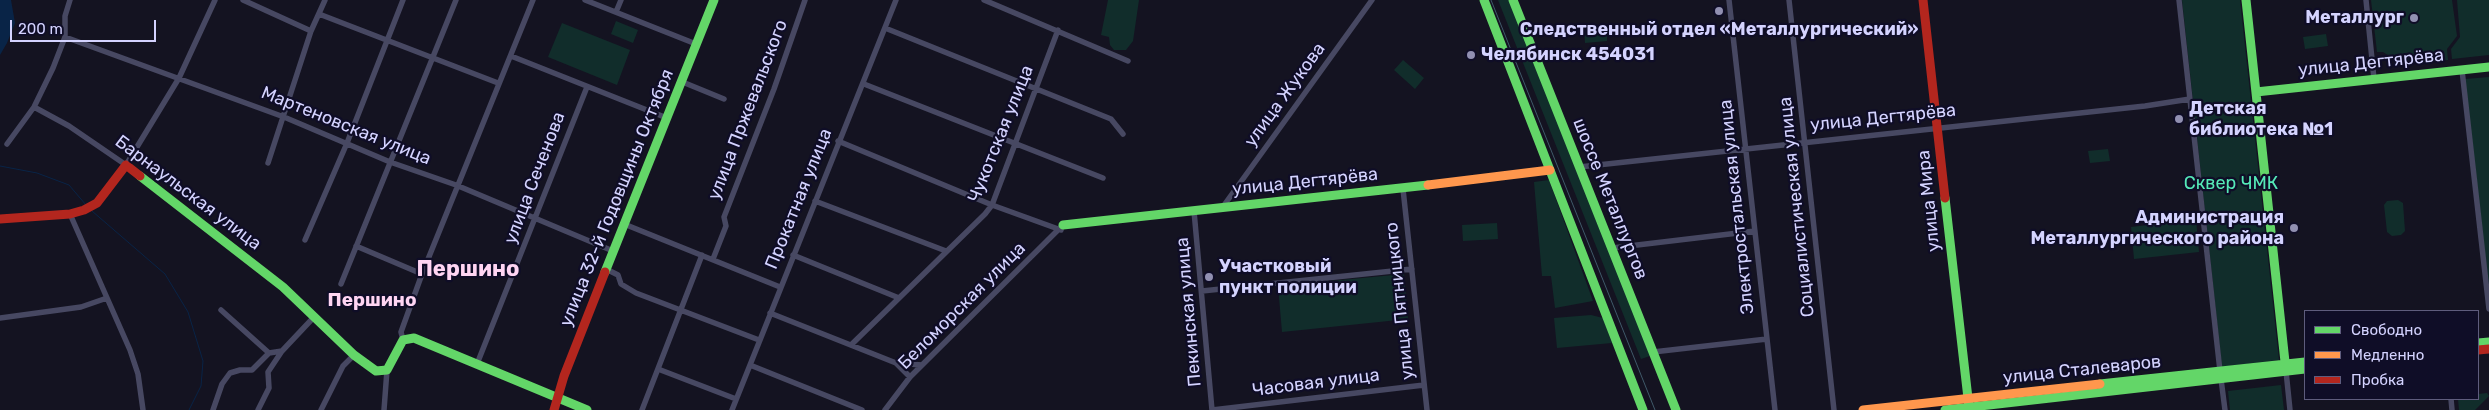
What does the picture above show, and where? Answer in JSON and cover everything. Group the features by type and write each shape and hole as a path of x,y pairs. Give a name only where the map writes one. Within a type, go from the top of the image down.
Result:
{"main road":[{"name":"улица 32-й Годовщины Октября","path":"554,410 556,397 714,0"},
{"path":"1484,0 1643,410"},
{"name":"шоссе Металлургов","path":"1513,0 1676,410"},
{"name":"улица Мира","path":"1923,0 1968,403"},
{"path":"2246,0 2286,368"},
{"name":"улица Дегтярёва","path":"2256,92 2489,67"},
{"path":"0,219 70,214 84,210 94,205 126,165"},
{"name":"Барнаульская улица","path":"126,165 283,287 354,355 376,371 387,370"},
{"name":"улица Дегтярёва","path":"1062,227 1403,189 1550,170"},
{"path":"387,370 402,340 414,338 586,410"},
{"name":"улица Сталеваров","path":"2286,368 2304,362"},
{"name":"улица Сталеваров","path":"1863,410 1968,403 2286,368 2304,369"},
{"name":"улица Сталеваров","path":"1945,410 1968,403"}],"street":[{"path":"7,144 34,107 65,36 65,16 70,0"},
{"path":"126,165 179,78 215,0"},
{"path":"243,0 311,31"},
{"path":"268,163 311,31 325,0"},
{"path":"305,240 347,143 403,0"},
{"path":"341,284 456,0"},
{"path":"402,340 400,332 456,185 533,0"},
{"path":"585,0 696,44"},
{"path":"616,12 621,0"},
{"name":"улица Пржевальского","path":"713,259 726,226 724,218 774,89 805,0"},
{"name":"Прокатная улица","path":"734,409 736,399 759,340 838,142 864,84 896,0"},
{"path":"984,0 1128,61"},
{"name":"улица Жукова","path":"1222,208 1232,191 1280,130 1372,0"},
{"name":"Электростальская улица","path":"1729,0 1775,410"},
{"name":"Социалистическая улица","path":"1789,0 1834,410"},
{"path":"2179,0 2224,410"},
{"path":"2366,0 2374,79"},
{"path":"319,14 498,83"},
{"path":"885,28 1111,119 1123,134"},
{"name":"Чукотская улица","path":"851,345 992,205 1058,30"},
{"name":"Мартеновская улица","path":"65,36 284,117 390,162 456,185 613,251"},
{"path":"511,56 667,118"},
{"path":"2462,70 2489,309"},
{"path":"680,82 724,99"},
{"path":"864,84 1103,178"},
{"name":"улица Сеченова","path":"477,364 587,87"},
{"name":"улица Дегтярёва","path":"1579,167 2145,106 2190,99"},
{"name":"Барнаульская улица","path":"34,107 69,126 126,165"},
{"path":"838,142 992,205 1062,227"},
{"name":"улица Пятницкого","path":"1403,189 1427,410"},
{"path":"815,201 946,251"},
{"name":"Пекинская улица","path":"1194,211 1212,410"},
{"path":"70,214 138,374 143,410"},
{"path":"624,224 780,287"},
{"name":"Беломорская улица","path":"885,410 910,377 1062,227"},
{"path":"1612,248 1755,231"},
{"path":"356,246 422,274"},
{"path":"642,410 702,254"},
{"path":"793,255 899,298"},
{"path":"606,269 618,275 620,284 636,293 759,340"},
{"path":"1202,290 1412,269"},
{"path":"0,318 81,307 107,298"},
{"path":"221,310 269,353"},
{"path":"770,313 896,363 922,365"},
{"path":"258,410 269,388 268,372 282,351 314,317"},
{"path":"1653,352 1767,339"},
{"path":"213,410 222,384 230,373 240,370 252,370 269,353 282,351"},
{"path":"321,410 343,366 354,355"},
{"path":"896,363 910,377"},
{"path":"257,365 268,372"},
{"path":"750,365 862,410"},
{"path":"2286,368 2290,410"},
{"path":"658,369 736,399"},
{"path":"384,410 387,370"},
{"name":"Часовая улица","path":"1212,410 1424,386"}],"green space":[{"path":"1108,0 1139,0 1133,41 1126,50 1114,50 1110,45 1109,37 1101,35"},
{"path":"1498,0 1512,0 1653,355 1641,359"},
{"name":"Сквер ЧМК","path":"2182,0 2240,0 2279,360 2222,367"},
{"name":"Металлург","path":"2371,0 2452,0 2457,36 2447,49 2448,60 2402,64 2383,52 2377,52"},
{"path":"2457,0 2489,0 2489,55 2452,59 2451,49 2460,37"},
{"path":"616,21 638,30 633,43 611,34"},
{"path":"562,23 630,50 617,85 548,57"},
{"path":"1607,28 1607,41 1585,43 1584,30"},
{"path":"2326,34 2328,46 2305,49 2303,37"},
{"path":"1403,60 1424,78 1415,89 1394,70"},
{"path":"2489,77 2489,290 2465,79"},
{"path":"2108,149 2110,161 2090,163 2088,151"},
{"path":"1549,180 1593,301 1555,308 1551,276 1542,276 1534,182"},
{"path":"2398,200 2403,203 2405,231 2401,235 2392,236 2387,232 2384,205 2387,201"},
{"path":"2196,219 2199,252 2134,259 2131,227"},
{"path":"1497,223 1498,239 1463,241 1462,225"},
{"path":"1404,274 1408,319 1282,332 1278,286"},
{"path":"1591,315 1603,318 1612,343 1557,348 1554,318"},
{"path":"2281,385 2284,410 2230,410 2228,391"},
{"path":"2487,393 2489,396 2475,410 2459,410 2458,400 2479,400 2479,394"}],"water":[{"path":"0,0 11,0 15,23 0,55"}],"waterway":[{"path":"0,166 37,173 69,185 86,205"},
{"path":"92,211 165,274 188,312 203,361 201,386 189,410"}],"tram line":[{"path":"1491,0 1655,410"}],"traffic: fast":[{"path":"605,272 714,0"},
{"path":"1484,0 1643,410"},
{"path":"1513,0 1676,410"},
{"path":"2246,0 2286,371"},
{"path":"2256,92 2489,67"},
{"path":"140,176 283,287 354,355 376,371 387,370 403,340 414,338 587,410"},
{"path":"1063,225 1428,185"},
{"path":"1945,198 1969,407"},
{"path":"2479,343 2489,342"},
{"path":"2100,384 2304,362"},
{"path":"1945,410 2304,369"}],"traffic: slow":[{"path":"1428,185 1550,170"},
{"path":"1863,410 2100,384"}],"traffic: jam":[{"path":"1923,0 1945,198"},
{"path":"0,219 70,214 84,210 97,203 126,165 140,176"},
{"path":"554,410 564,376 605,272"},
{"path":"2479,350 2489,349"}],"place":[{"name":"Следственный отдел «Металлургический»","path":"1719,11"},
{"name":"Металлург","path":"2414,18"},
{"name":"Челябинск 454031","path":"1471,55"},
{"name":"Детская библиотека №1","path":"2179,119"},
{"name":"Администрация Металлургического района","path":"2294,228"},
{"name":"Участковый пункт полиции","path":"1209,277"}],"district":[{"name":"Першино","path":"468,270"},
{"name":"Першино","path":"372,301"}]}
